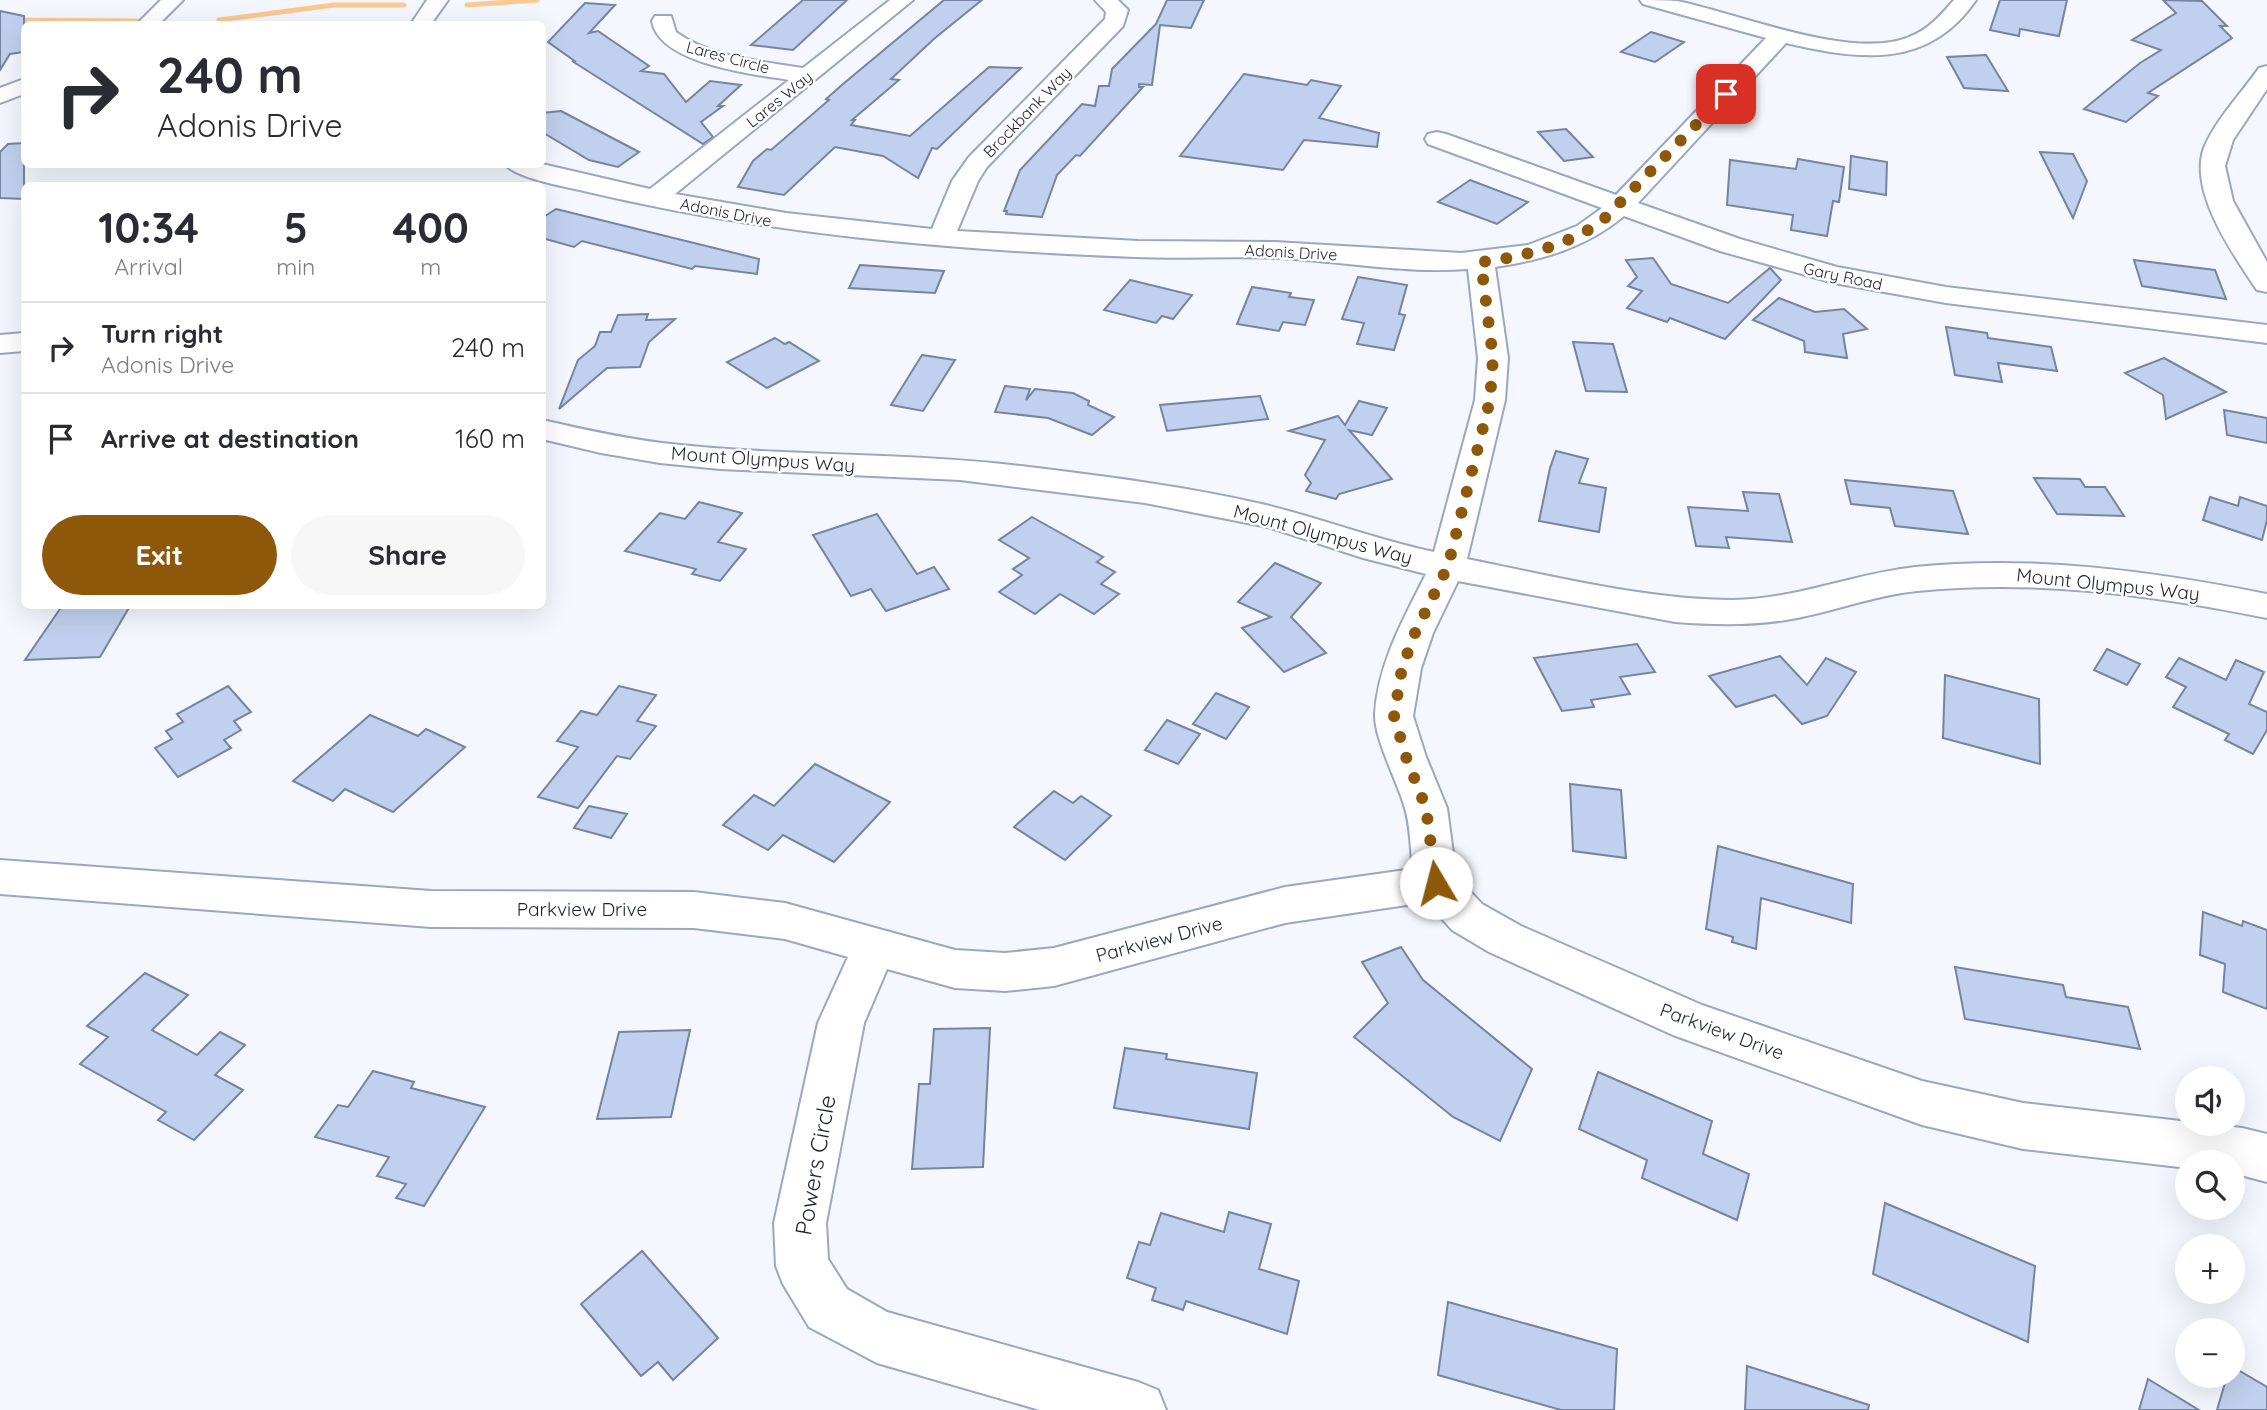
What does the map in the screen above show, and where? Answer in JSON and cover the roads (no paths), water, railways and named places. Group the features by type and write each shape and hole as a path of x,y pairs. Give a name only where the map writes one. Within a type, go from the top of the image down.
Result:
{"street":[{"path":"150,21 173,0"},
{"path":"423,21 438,0"},
{"name":"Lares Way","path":"655,198 903,0"},
{"name":"Brockbank Way","path":"941,238 965,181 978,162 1115,21 1117,10 1105,0"},
{"path":"1650,0 1781,35 1834,46 1898,46 1919,41 1933,34 1966,0"},
{"name":"Lares Circle","path":"663,21 667,35 693,50 807,76"},
{"name":"Adonis Drive","path":"529,168 563,179 806,226 941,238 1139,249 1300,250 1407,261 1481,262 1525,254 1569,240 1601,222 1781,35"},
{"path":"2267,73 2219,143 2212,168 2219,200 2267,284"},
{"path":"0,96 21,87"},
{"name":"Gary Road","path":"1437,139 1764,256 1871,283 1946,295 2267,334"},
{"path":"1436,883 1426,808 1406,757 1394,716 1402,668 1415,633 1448,566 1490,400 1493,358 1481,262"},
{"path":"0,344 21,342"},
{"name":"Mount Olympus Way","path":"546,430 612,445 725,459 967,471 1174,498 1269,517 1390,554 1675,610 1773,610 1911,579 1998,574 2112,581 2191,591 2267,606"},
{"name":"Parkview Drive","path":"0,877 431,909 694,909 785,921 955,969 1005,972 1054,967 1285,905 1436,883 1467,917 1518,945 1689,1021 1922,1102 2023,1126 2242,1151 2267,1158"},
{"name":"Powers Circle","path":"874,948 841,1023 800,1223 803,1266 828,1308 877,1336 1138,1410"}],"waterway":[{"path":"467,5 537,0"},
{"path":"219,20 334,5 404,5"},
{"path":"0,20 137,21"}]}
